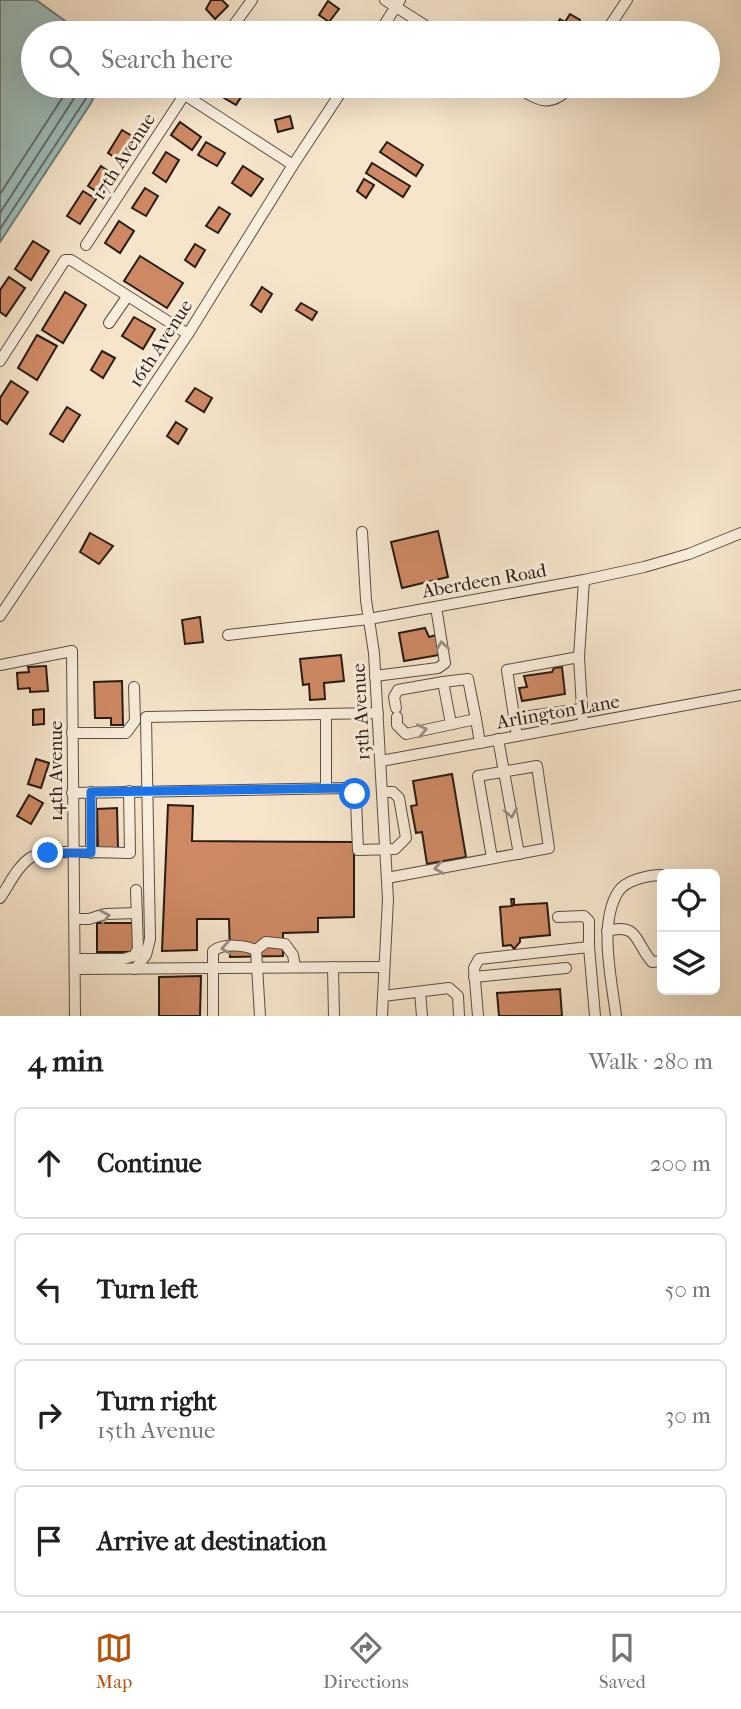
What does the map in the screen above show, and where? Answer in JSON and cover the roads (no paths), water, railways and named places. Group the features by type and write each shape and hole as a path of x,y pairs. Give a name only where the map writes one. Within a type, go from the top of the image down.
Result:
{"street":[{"path":"237,21 252,0"},
{"path":"385,0 398,4 421,21"},
{"path":"613,21 627,0"},
{"path":"387,21 398,4"},
{"name":"17th Avenue","path":"86,245 182,98"},
{"path":"198,98 293,165"},
{"name":"16th Avenue","path":"0,616 4,603 188,334 337,98"},
{"path":"536,98 544,101 559,98"},
{"path":"0,361 65,260 71,260 188,334"},
{"path":"109,323 127,297"},
{"name":"13th Avenue","path":"362,532 378,713 388,899 382,1016"},
{"name":"Aberdeen Road","path":"228,635 369,619 584,580 689,554 741,533"},
{"path":"583,724 579,657 584,580"},
{"path":"375,676 438,668 445,663 436,607"},
{"name":"14th Avenue","path":"0,665 72,651 75,1016"},
{"path":"517,736 507,670 579,657"},
{"path":"475,719 406,734 396,716 394,697 398,690 468,678 480,743"},
{"path":"443,682 451,724"},
{"path":"72,733 126,733 135,721 134,687"},
{"name":"Arlington Lane","path":"381,761 741,695"},
{"path":"515,718 581,709"},
{"path":"135,969 146,955 150,939 146,717 378,713"},
{"path":"326,714 326,788"},
{"path":"379,728 396,716"},
{"path":"498,739 519,854"},
{"path":"387,878 549,848 537,766 478,776 492,858"},
{"path":"72,793 348,788 355,794 358,850 385,851 402,845 406,832 399,798 393,792 382,792"},
{"path":"0,898 21,866 33,856 56,852 130,853 129,791"},
{"path":"91,792 91,853"},
{"path":"616,1016 607,931 611,909 618,891 626,883 657,876"},
{"path":"75,964 134,956 138,949 136,890"},
{"path":"74,919 137,913"},
{"path":"558,918 584,916 589,921 595,1016"},
{"path":"607,931 620,928 630,930 635,934 642,951 652,962 657,962"},
{"path":"256,950 267,942 285,944 293,955 295,967"},
{"path":"213,1016 212,955 216,948 247,946 256,950"},
{"path":"478,1016 474,968 479,959 589,947"},
{"path":"256,950 260,1016"},
{"path":"75,964 135,969 384,967"},
{"path":"333,967 334,1016"},
{"path":"474,977 566,968"},
{"path":"383,996 449,988 458,996 459,1016"},
{"path":"420,992 422,1016"}],"water":[{"path":"0,0 36,0 65,21 21,21 21,98 93,98 0,242"}]}
